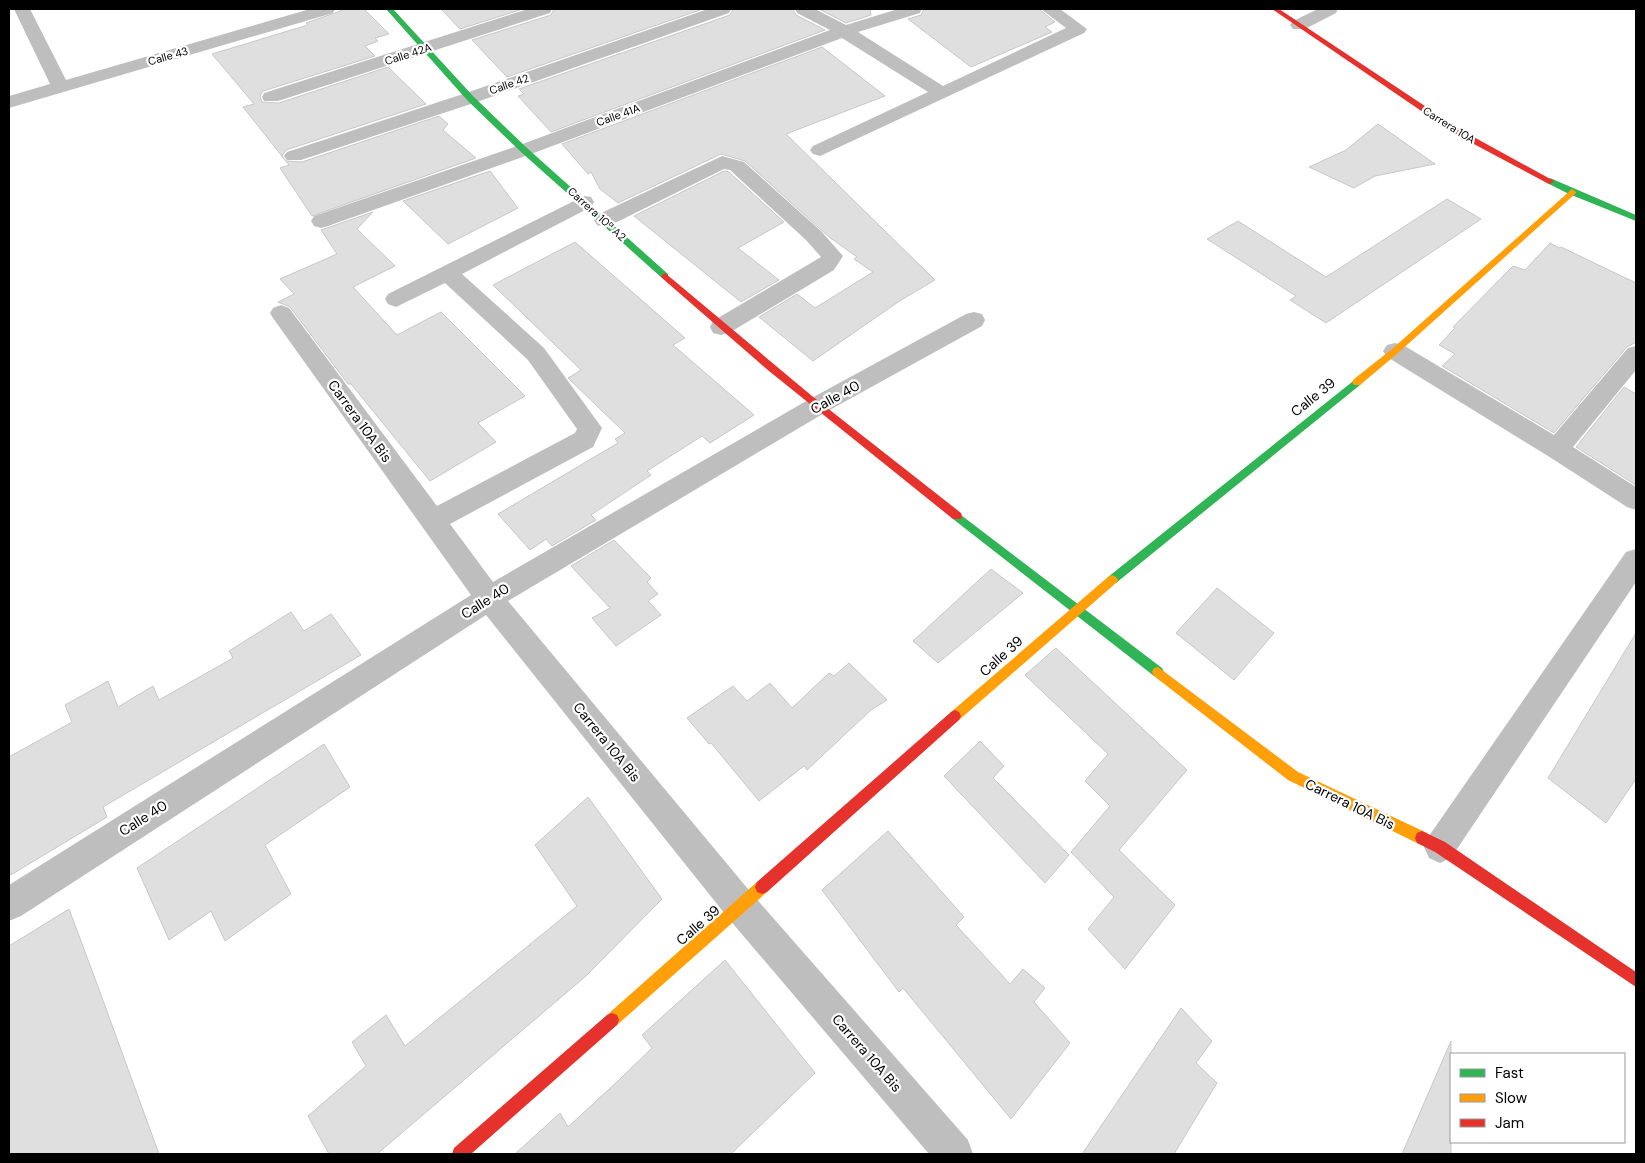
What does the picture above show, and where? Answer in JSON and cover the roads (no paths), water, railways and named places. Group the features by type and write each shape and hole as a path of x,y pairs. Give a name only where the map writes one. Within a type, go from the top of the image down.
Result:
{"street":[{"name":"Calle 43","path":"9,102 327,9"},
{"name":"Carrera 10ª A2","path":"389,9 423,49 524,150 721,327 818,406"},
{"name":"Calle 42A","path":"271,98 544,9"},
{"name":"Calle 42","path":"294,156 470,98 723,9"},
{"path":"803,9 844,31 940,92"},
{"name":"Calle 41A","path":"321,221 524,150 844,31 914,9"},
{"path":"820,150 940,92 1078,29 1049,9"},
{"name":"Carrera 10A","path":"1275,9 1458,132 1572,192 1636,218"},
{"path":"1299,25 1330,9"},
{"path":"19,12 61,87"},
{"path":"604,220 722,162 737,166 814,236 832,256 826,265 721,327"},
{"name":"Calle 39","path":"460,1154 741,907 1076,608 1395,351 1572,192"},
{"path":"396,299 584,202"},
{"path":"433,521 584,440 590,428 536,354 447,272"},
{"name":"Carrera 10A Bis","path":"281,313 489,598 741,907 954,1154"},
{"name":"Calle 40","path":"9,904 489,598 818,406 974,320"},
{"path":"1395,351 1557,449 1636,500"},
{"path":"1557,449 1636,354"},
{"name":"Carrera 10A Bis","path":"818,406 1293,776 1440,847 1636,980"},
{"path":"1440,847 1636,560"}]}
